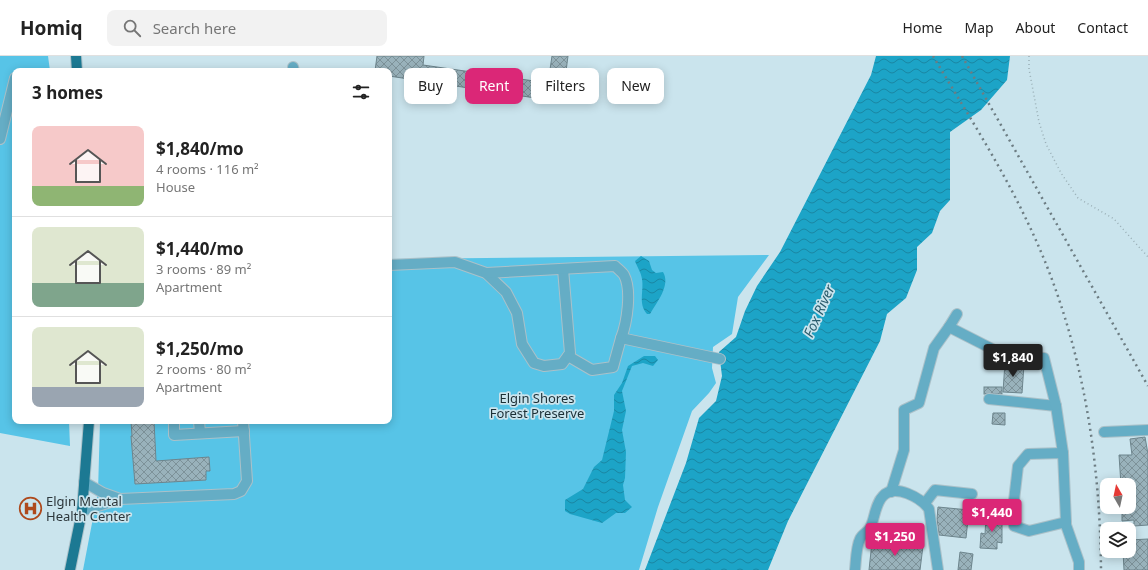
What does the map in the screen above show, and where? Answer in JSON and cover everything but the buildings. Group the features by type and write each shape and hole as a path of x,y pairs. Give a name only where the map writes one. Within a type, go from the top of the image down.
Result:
{"main road":[{"path":"76,56 77,68"},
{"path":"70,570 82,511 89,424"}],"street":[{"path":"0,139 12,90"},
{"path":"392,265 455,262 486,273 615,266 623,274 627,283 627,314 613,367 592,370 568,356"},
{"path":"486,273 506,292 517,313 522,344 534,363 544,366 562,364 570,353 563,268"},
{"path":"890,492 904,450 904,410 919,403 934,348 957,314"},
{"path":"949,327 1004,355 1044,358 1056,406 1063,453 1066,522 1072,545 1079,562 1079,570"},
{"path":"621,338 720,359"},
{"path":"989,399 1056,406"},
{"path":"82,511 120,499 234,494 241,491 247,481 244,426 200,433 174,435 174,424"},
{"path":"199,424 200,433"},
{"path":"1104,432 1148,430"},
{"path":"1063,453 1028,454 1018,466 1013,509 1014,526 1030,531 1066,522"},
{"path":"84,482 103,494 120,499"},
{"path":"925,503 935,490 972,494"},
{"path":"855,570 860,539 869,530 883,496 890,492 897,491 906,493 925,503 929,509 932,518 938,570"}],"path":[{"path":"1028,56 1039,122 1046,144 1061,173 1078,198 1114,219 1148,257"}],"green space":[{"path":"0,56 48,56 50,68 12,68 12,424 69,424 70,446 0,433"},
{"name":"Elgin Shores Forest Preserve","path":"769,255 738,297 732,334 713,347 712,368 716,383 692,411 658,507 639,570 83,570 98,492 100,424 392,424 392,259"}],"water":[{"name":"Fox River","path":"876,56 1010,56 1007,80 981,110 950,132 950,200 940,211 932,233 917,247 917,270 906,298 887,314 880,341 788,521 768,570 645,570 686,463 699,418 716,401 722,376 719,352 736,337 745,311 757,286 780,252 871,75"},
{"path":"641,256 649,261 652,270 656,273 663,272 665,277 662,293 650,314 647,314 644,310 642,302 642,279 635,261"},
{"path":"644,356 655,356 658,360 653,366 643,363 632,366 622,391 626,411 622,430 626,452 625,478 623,485 625,500 632,507 625,513 616,513 602,523 570,514 565,511 565,500 583,489 594,467 602,460 614,411 614,395 622,383 628,366"}],"railway":[{"path":"933,56 982,137 1017,200 1045,262 1061,305 1084,391 1091,436 1100,525 1101,570"},
{"path":"962,56 1148,386"}],"place":[{"name":"Elgin Mental Health Center","path":"30,508"}]}
